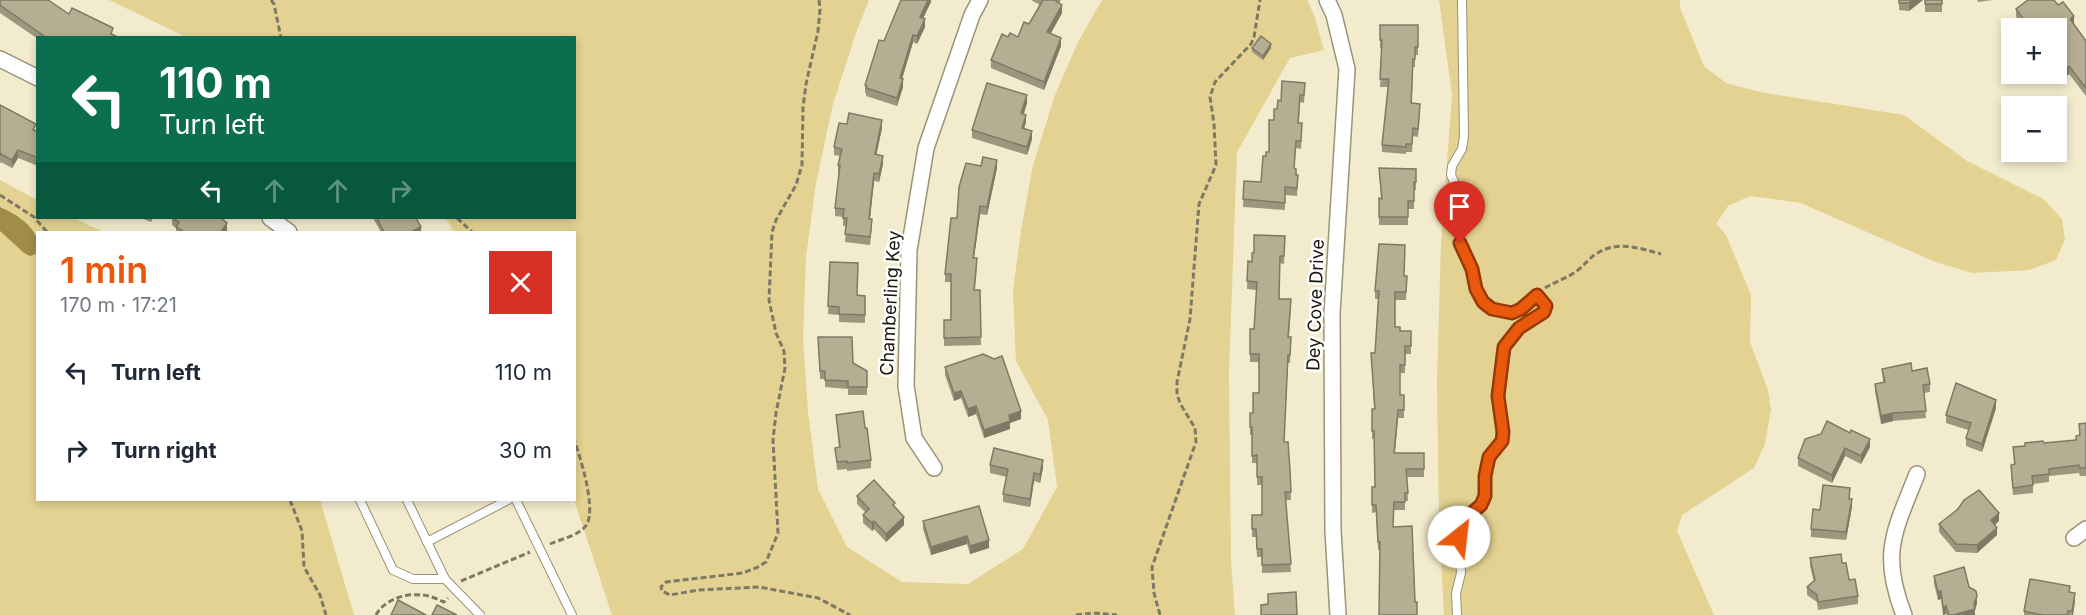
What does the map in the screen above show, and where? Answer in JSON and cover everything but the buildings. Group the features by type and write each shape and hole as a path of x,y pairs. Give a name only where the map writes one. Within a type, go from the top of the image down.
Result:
{"street":[{"name":"Chamberling Key","path":"934,468 914,438 906,386 909,250 926,148 972,15 980,0"},
{"name":"Dey Cove Drive","path":"1327,0 1334,15 1347,69 1332,313 1333,531 1338,615"},
{"path":"0,59 36,77"},
{"path":"271,219 288,231"},
{"path":"1904,615 1890,567 1893,536 1917,474"}],"lane":[{"path":"1456,615 1456,593 1461,573 1459,537 1467,517 1481,505 1485,496 1485,476 1489,457 1502,441 1498,396 1504,347 1519,328 1544,312 1546,306 1537,295 1521,309 1512,313 1492,309 1483,302 1476,289 1472,269 1460,243 1458,226 1462,209 1460,195 1451,175 1452,166 1462,149 1464,136 1462,0"},
{"path":"360,501 393,570 413,579 445,579"},
{"path":"407,501 445,579 480,615"},
{"path":"427,542 506,501"},
{"path":"516,501 572,615"}],"path":[{"path":"271,0 274,4 281,36"},
{"path":"819,0 819,31 806,84 803,107 802,165 796,184 772,232 769,300 776,333 784,351 785,368 773,440 778,533 766,562 758,567 744,573 666,582 661,587 665,594 670,595 699,590 759,587 818,598 850,615"},
{"path":"1160,615 1154,593 1152,567 1196,442 1195,428 1177,395 1177,382 1190,319 1199,204 1216,165 1210,98 1215,82 1251,44 1260,0"},
{"path":"0,195 34,217 46,231"},
{"path":"458,219 471,231"},
{"path":"1546,286 1562,281 1595,254 1607,248 1629,246 1661,254"},
{"path":"376,615 393,599 407,595 423,595 444,602 461,581 579,532 587,524 589,507 584,469 576,445"},
{"path":"290,501 302,531 304,567 320,595 326,615"},
{"path":"1076,615 1093,613 1118,615"}],"shaded area":[{"path":"109,0 869,0 833,104 816,183 806,257 803,338 808,412 818,489 847,547 902,582 968,584 1023,549 1057,487 1048,420 1016,361 1013,291 1033,165 1055,95 1078,42 1102,0 1307,0 1324,50 1290,58 1237,152 1229,372 1231,562 1235,615 612,615 574,501 576,231 453,231 447,219 576,219 576,36 184,36"},
{"path":"1439,0 1680,0 1680,8 1704,66 1726,83 1760,92 1904,115 1967,161 2043,199 2062,219 2065,239 2056,260 2029,270 1972,273 1933,261 1801,203 1750,196 1728,206 1716,224 1726,235 1751,295 1750,342 1768,390 1771,409 1765,444 1754,468 1682,515 1677,531 1714,615 1444,615 1439,525 1437,381 1441,243 1452,95"},
{"path":"0,180 36,199 36,219 76,219 102,231 36,231 36,501 320,501 354,615 0,615"},
{"path":"0,207 19,217 30,227 36,237 36,254 30,256 24,253 0,231"}],"route":[{"path":"1459,537 1467,517 1481,505 1485,496 1485,476 1489,457 1502,441 1498,396 1504,347 1519,328 1544,312 1546,306 1537,295 1521,309 1512,313 1492,309 1483,302 1476,289 1472,269 1460,243"}]}
